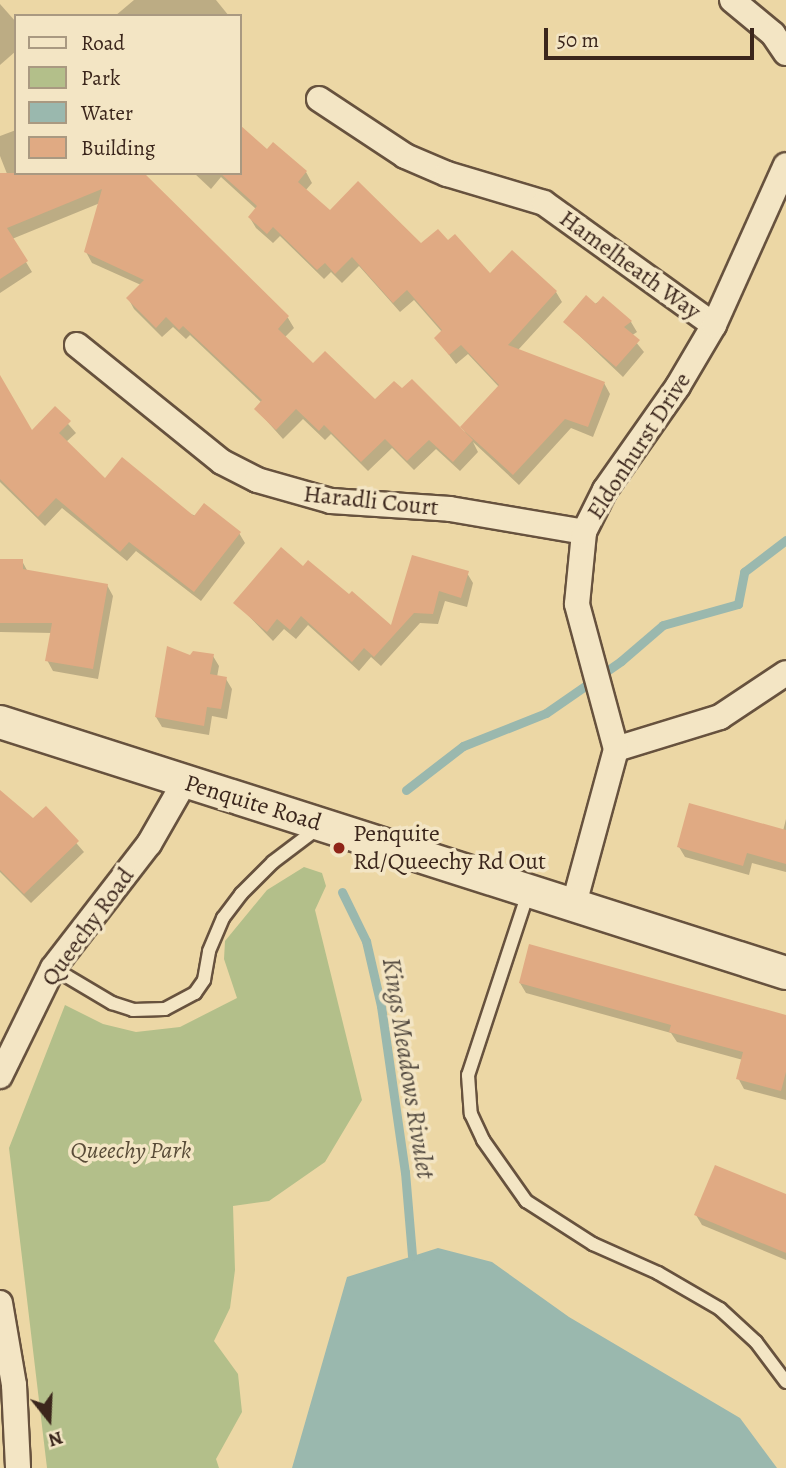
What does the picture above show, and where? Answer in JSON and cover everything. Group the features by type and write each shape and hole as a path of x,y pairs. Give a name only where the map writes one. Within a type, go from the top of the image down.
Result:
{"street":[{"path":"732,0 773,34 786,53"},
{"name":"Hamelheath Way","path":"319,99 405,156 447,174 544,203 714,325"},
{"name":"Eldonhurst Drive","path":"574,904 616,749 606,701 588,650 577,604 584,532 604,489 678,386 714,325 786,165"},
{"name":"Haradli Court","path":"78,345 222,462 257,480 331,501 450,509 584,532"},
{"path":"616,749 720,718 786,673"},
{"name":"Penquite Road","path":"0,722 184,783 324,824 786,973"},
{"name":"Queechy Road","path":"0,1076 53,968 149,844 184,783"},
{"path":"0,1303 13,1385 18,1468"}],"lane":[{"path":"53,968 112,1003 133,1010 165,1009 195,993 204,980 209,951 241,894 272,862 324,824"},
{"path":"529,889 468,1075 471,1114 483,1140 526,1201 593,1244 658,1273 720,1309 756,1342 786,1382"}],"green space":[{"name":"Queechy Park","path":"304,867 322,873 326,886 315,910 362,1100 325,1162 269,1201 233,1206 235,1270 230,1308 214,1341 238,1374 242,1412 216,1459 219,1468 47,1468 9,1148 65,1005 103,1024 136,1032 180,1027 237,998 224,959 225,941 267,890"}],"water":[{"path":"438,1248 492,1262 569,1317 740,1418 777,1468 292,1468 347,1277"}],"building":[{"path":"242,127 267,149 273,142 307,171 298,182 330,210 358,181 421,243 438,229 448,240 455,234 490,273 512,250 557,291 508,345 605,382 588,427 565,419 513,475 460,427 499,385 461,345 449,355 434,338 442,330 407,290 393,303 352,257 335,274 325,263 317,270 273,227 267,234 248,217 257,206 222,175 242,175"},
{"path":"0,173 146,175 289,316 278,329 313,363 325,351 375,399 394,381 402,388 412,379 473,440 453,462 429,440 407,461 385,439 361,462 324,425 319,431 296,409 276,430 254,409 262,400 183,326 179,330 166,317 156,328 126,298 144,280 84,252 102,189 7,228 28,261 0,279"},
{"path":"586,295 596,304 603,296 632,321 624,327 640,340 616,367 563,322"},
{"path":"0,375 32,430 55,406 71,421 59,433 105,478 122,457 194,516 204,503 241,532 194,592 129,542 120,552 56,498 38,517 0,479"},
{"path":"281,547 303,566 308,560 349,594 352,591 391,625 412,555 469,571 461,598 439,591 433,614 414,613 374,657 364,648 352,662 301,616 290,630 277,619 267,632 233,603"},
{"path":"0,559 23,559 23,569 108,584 93,669 45,661 52,623 0,623"},
{"path":"167,646 190,655 193,651 214,654 210,674 227,677 221,709 207,707 204,726 155,717"},
{"path":"0,790 33,818 46,806 79,841 24,894 0,870"},
{"path":"689,803 786,830 786,864 747,853 743,866 677,847"},
{"path":"529,944 786,1015 786,1072 781,1091 736,1079 743,1052 669,1032 671,1025 519,983"},
{"path":"715,1165 786,1194 786,1253 694,1215"}],"waterway":[{"name":"Kings Meadows Rivulet","path":"406,790 463,746 546,713 621,661 663,625 738,604 744,572 786,540"},
{"name":"Kings Meadows Rivulet","path":"342,892 366,941 381,1006 405,1172 412,1256"}],"place":[{"name":"Penquite Rd/Queechy Rd Out","path":"339,848"}]}
